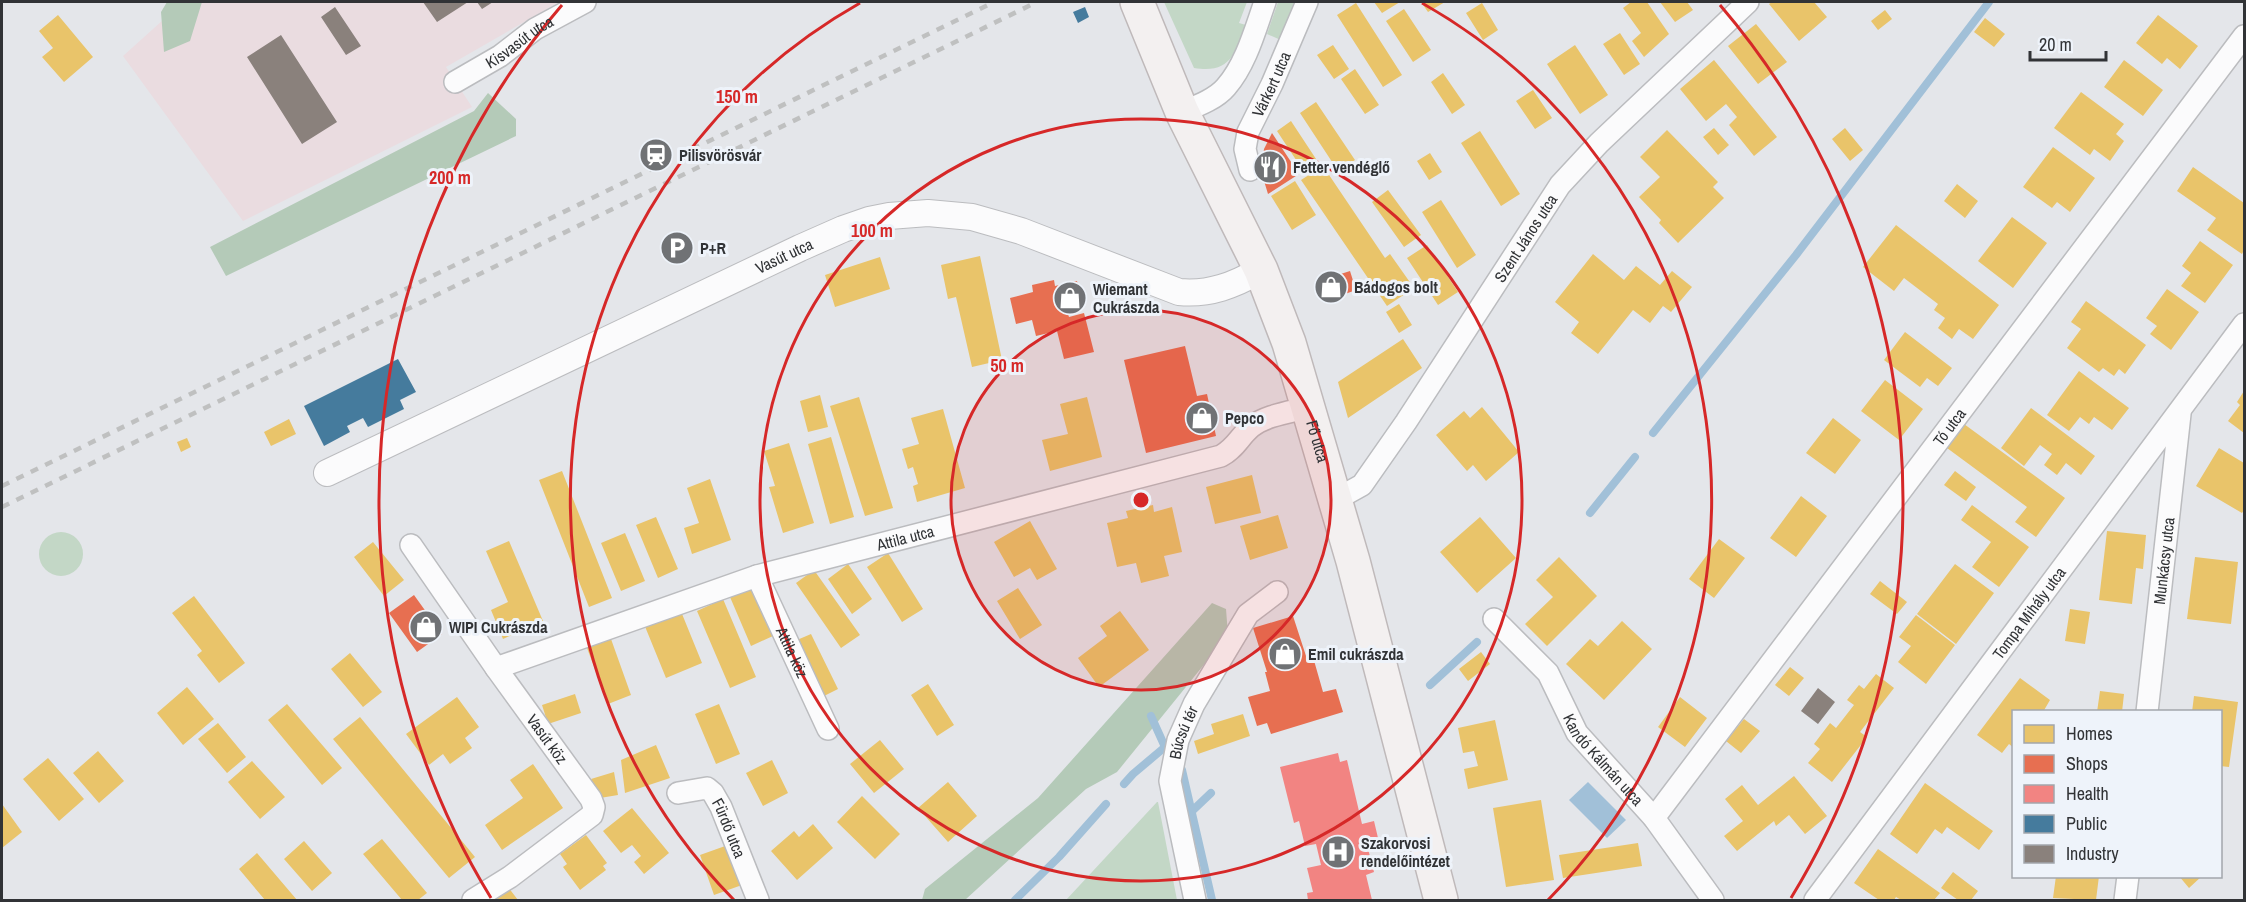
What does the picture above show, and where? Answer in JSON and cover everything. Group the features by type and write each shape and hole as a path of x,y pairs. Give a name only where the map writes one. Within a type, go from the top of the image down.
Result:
{"main road":[{"name":"Fő utca","path":"1137,2 1182,112 1261,270 1289,343 1384,675 1391,712 1441,900"}],"street":[{"name":"Kisvasút utca","path":"455,82 500,56 535,29 585,2"},
{"path":"1182,112 1207,101 1226,88 1243,59 1264,2"},
{"name":"Várkert utca","path":"1250,170 1245,149 1248,132 1272,84 1306,2"},
{"name":"Szent János utca","path":"1335,500 1362,485 1406,422 1560,185 1599,143 1748,2"},
{"name":"Tó utca","path":"1654,818 2244,36"},
{"name":"Vasút utca","path":"327,472 780,258 843,229 869,220 928,213 972,217 1022,231 1179,292 1215,291 1239,283 1261,270"},
{"name":"Tompa Mihály utca","path":"1815,900 2244,324"},
{"name":"Attila utca","path":"496,668 757,576 1221,456 1232,451 1251,427 1262,421 1309,407"},
{"name":"Munkácsy utca","path":"2146,710 2180,411"},
{"name":"Vasút köz","path":"411,545 591,799 594,807 592,815 510,877 473,900"},
{"name":"Attila köz","path":"757,576 828,729"},
{"name":"Búcsú tér","path":"1194,900 1170,781 1178,740 1194,704 1248,614 1277,592"},
{"name":"Kandó Kálmán utca","path":"1494,619 1548,674 1577,733 1654,818 1713,900"},
{"name":"Fürdő utca","path":"678,793 707,788 713,793 722,807 758,900"},
{"path":"2126,900 2128,878"}],"shaded area":[{"path":"183,2 559,2 446,67 472,107 243,221 123,56"}],"green space":[{"path":"167,2 202,2 190,41 164,52 161,12"},
{"path":"1164,2 1247,2 1239,23 1246,25 1229,60 1216,68 1194,68"},
{"path":"1278,2 1301,2 1283,41 1267,34"},
{"path":"488,93 516,119 516,136 226,276 210,247 474,111"},
{"path":"61,532 77,538 83,554 77,570 61,576 45,570 39,554 45,538"},
{"path":"1212,603 1226,609 1228,635 1117,772 1086,789 965,900 922,900 925,889 1038,798"},
{"path":"1157,802 1177,900 1066,900"}],"water":[{"path":"1588,782 1626,820 1607,838 1569,800"}],"building: Homes":[{"path":"1374,2 1400,2 1382,13"},
{"path":"1421,2 1445,2 1428,12"},
{"path":"1631,2 1647,2 1669,34 1644,57 1632,41 1641,33 1623,8"},
{"path":"1660,2 1687,2 1693,10 1675,22"},
{"path":"1772,2 1814,2 1827,17 1799,41 1769,4"},
{"path":"1356,3 1402,75 1383,87 1337,15"},
{"path":"1482,3 1498,30 1483,40 1466,13"},
{"path":"1404,9 1431,50 1413,62 1386,21"},
{"path":"1885,10 1892,19 1878,30 1871,21"},
{"path":"58,15 93,57 64,82 42,57 53,48 39,31"},
{"path":"2158,15 2198,46 2180,69 2167,58 2162,64 2136,43"},
{"path":"1985,18 2005,34 1994,47 1974,32"},
{"path":"1756,24 1787,62 1758,84 1728,46"},
{"path":"1620,33 1640,64 1624,75 1603,44"},
{"path":"1333,45 1349,69 1334,79 1317,55"},
{"path":"1575,45 1608,95 1580,114 1547,64"},
{"path":"1714,60 1777,137 1754,156 1729,125 1737,117 1726,104 1706,121 1680,89"},
{"path":"2124,60 2163,90 2143,116 2104,87"},
{"path":"1355,69 1379,105 1365,114 1341,79"},
{"path":"1443,73 1465,105 1452,114 1431,82"},
{"path":"1533,90 1552,118 1535,129 1516,101"},
{"path":"2081,92 2124,124 2116,134 2124,141 2110,161 2094,149 2090,155 2054,128"},
{"path":"1316,102 1355,160 1338,171 1300,113"},
{"path":"1291,121 1318,162 1304,172 1277,131"},
{"path":"1714,128 1729,145 1718,155 1703,137"},
{"path":"1845,128 1863,150 1850,161 1832,139"},
{"path":"1667,130 1718,182 1713,187 1724,198 1678,243 1659,223 1661,220 1639,197 1660,177 1640,157"},
{"path":"1480,131 1520,194 1501,206 1461,143"},
{"path":"2053,147 2095,178 2070,212 2057,202 2052,208 2023,187"},
{"path":"1430,153 1442,172 1429,180 1417,161"},
{"path":"1323,166 1385,258 1390,254 1414,288 1387,306 1301,180"},
{"path":"2193,167 2244,203 2244,250 2242,254 2207,230 2216,218 2177,191"},
{"path":"1295,181 1316,215 1292,230 1271,196"},
{"path":"1957,184 1978,201 1965,218 1944,201"},
{"path":"1388,190 1421,235 1404,247 1372,202"},
{"path":"1441,200 1476,255 1457,268 1422,212"},
{"path":"2012,217 2047,243 2013,288 1978,261"},
{"path":"1896,225 1999,305 1973,339 1959,329 1952,339 1938,328 1945,318 1934,310 1938,304 1904,278 1894,291 1863,267"},
{"path":"2200,241 2233,265 2205,303 2181,286 2191,273 2182,266"},
{"path":"1427,245 1458,292 1438,305 1407,258"},
{"path":"1593,254 1624,280 1636,266 1660,285 1672,271 1692,287 1671,312 1663,306 1650,323 1633,310 1598,354 1571,333 1579,322 1555,302"},
{"path":"980,256 1002,360 972,367 956,297 948,299 941,265"},
{"path":"880,257 890,289 835,307 825,275"},
{"path":"2167,289 2199,312 2171,350 2150,334 2157,326 2146,318"},
{"path":"2086,301 2146,345 2125,374 2119,369 2114,376 2103,368 2099,372 2067,348 2081,329 2071,322"},
{"path":"1399,304 1412,325 1399,333 1386,312"},
{"path":"1905,332 1952,368 1938,386 1927,378 1920,387 1884,360"},
{"path":"1403,339 1422,368 1348,418 1338,382"},
{"path":"2079,371 2129,408 2112,430 2094,417 2089,424 2080,417 2069,431 2047,415"},
{"path":"1885,380 1923,409 1899,440 1861,411"},
{"path":"2244,391 2244,433 2228,421 2240,405 2237,402"},
{"path":"820,395 828,427 808,432 800,401"},
{"path":"859,397 893,508 865,516 830,406"},
{"path":"1087,397 1102,457 1050,471 1042,440 1068,434 1060,404"},
{"path":"1482,407 1519,452 1486,481 1473,465 1467,471 1436,435 1464,411 1470,418"},
{"path":"2031,408 2095,456 2081,475 2066,463 2057,475 2044,465 2052,454 2040,445 2024,466 2001,448"},
{"path":"943,409 965,488 917,502 913,486 918,484 913,467 908,469 902,449 919,444 911,418"},
{"path":"1833,418 1861,440 1835,474 1806,453"},
{"path":"289,419 296,434 271,446 264,432"},
{"path":"1964,424 2065,498 2036,537 2015,522 2027,507 1947,448"},
{"path":"831,437 854,517 830,524 808,444"},
{"path":"187,438 191,447 181,452 177,442"},
{"path":"789,443 814,523 783,533 769,487 775,486 764,451"},
{"path":"2219,448 2244,463 2244,510 2242,513 2196,486"},
{"path":"562,471 612,598 589,607 539,480"},
{"path":"1955,471 1976,487 1966,501 1944,485"},
{"path":"1252,475 1261,513 1215,524 1206,487"},
{"path":"710,479 731,540 692,554 684,528 699,523 687,488"},
{"path":"1801,496 1827,516 1796,557 1770,538"},
{"path":"1153,505 1154,512 1172,507 1182,552 1164,556 1169,576 1141,583 1136,563 1117,567 1107,523 1128,518 1126,511"},
{"path":"1972,505 2029,547 1999,587 1972,567 1991,542 1961,520"},
{"path":"1278,515 1288,548 1250,560 1240,526"},
{"path":"656,517 678,569 658,578 636,525"},
{"path":"1480,517 1516,558 1477,593 1440,552"},
{"path":"1030,521 1057,569 1037,580 1030,568 1014,577 994,542"},
{"path":"2107,531 2146,535 2143,569 2136,568 2132,604 2099,600"},
{"path":"625,533 645,581 621,591 601,543"},
{"path":"1719,539 1745,558 1714,598 1689,579"},
{"path":"509,541 543,621 503,639 491,610 508,602 486,551"},
{"path":"373,542 404,580 384,596 354,557"},
{"path":"888,553 923,609 902,622 867,567"},
{"path":"1559,557 1597,596 1547,646 1525,624 1553,597 1536,580"},
{"path":"2195,557 2238,562 2231,624 2187,619"},
{"path":"848,564 872,599 852,614 828,579"},
{"path":"1955,564 1994,593 1956,644 1917,614"},
{"path":"814,570 860,635 841,648 796,583"},
{"path":"1880,581 1907,602 1897,614 1870,594"},
{"path":"752,588 773,636 751,646 730,597"},
{"path":"1018,588 1042,625 1020,639 997,601"},
{"path":"194,596 245,663 219,683 197,655 202,651 172,613"},
{"path":"723,599 756,677 730,688 697,611"},
{"path":"680,609 702,663 666,678 644,624"},
{"path":"2070,609 2090,612 2085,644 2065,641"},
{"path":"1120,611 1149,650 1099,687 1078,658 1107,636 1100,626"},
{"path":"1916,615 1955,645 1926,684 1898,662 1911,646 1899,637"},
{"path":"1622,621 1652,649 1604,700 1566,664 1590,639 1598,646"},
{"path":"811,634 838,689 824,696 797,640"},
{"path":"611,639 631,695 608,704 587,648"},
{"path":"1481,652 1490,664 1468,681 1459,669"},
{"path":"350,653 382,692 363,707 331,669"},
{"path":"1790,667 1804,678 1789,696 1775,685"},
{"path":"1876,674 1894,688 1860,732 1867,737 1832,782 1808,763 1820,749 1814,744 1830,723 1836,728 1854,705 1847,700 1859,685 1864,689"},
{"path":"2020,678 2050,700 2044,710 2012,710 2012,746 2009,744 2002,753 1977,735"},
{"path":"928,684 954,725 937,736 911,695"},
{"path":"187,687 214,719 183,745 157,713"},
{"path":"2100,691 2124,694 2122,710 2097,710"},
{"path":"575,694 581,713 548,724 542,705"},
{"path":"2194,696 2238,702 2229,767 2222,766 2222,710 2192,710"},
{"path":"457,697 479,727 465,738 472,748 450,764 443,754 429,765 406,734"},
{"path":"1680,697 1707,718 1685,747 1658,727"},
{"path":"287,704 342,768 322,785 268,720"},
{"path":"719,704 740,754 716,764 695,714"},
{"path":"1243,714 1250,736 1198,754 1194,741 1214,734 1211,724"},
{"path":"360,717 475,857 449,878 333,739"},
{"path":"1744,719 1760,731 1741,753 1726,741"},
{"path":"1495,720 1508,780 1468,789 1464,769 1478,766 1474,751 1463,753 1458,728"},
{"path":"218,723 246,757 227,773 198,739"},
{"path":"880,740 904,769 874,793 850,764"},
{"path":"656,745 670,778 625,793 621,760"},
{"path":"98,751 124,781 99,803 73,773"},
{"path":"48,758 84,799 59,821 23,779"},
{"path":"772,760 788,793 763,806 746,773"},
{"path":"252,761 285,797 260,819 228,782"},
{"path":"533,764 563,808 502,850 485,825 523,798 510,780"},
{"path":"614,772 618,795 600,798 591,779"},
{"path":"1794,776 1827,816 1805,834 1789,815 1776,826 1774,821 1737,851 1724,836 1743,821 1725,799 1742,785 1758,805"},
{"path":"948,782 977,816 948,842 918,808"},
{"path":"1925,783 1993,831 1979,850 1947,827 1942,834 1935,829 1917,854 1890,834"},
{"path":"862,796 900,834 875,859 837,822"},
{"path":"1541,800 1554,880 1506,887 1493,808"},
{"path":"2,804 22,832 2,848"},
{"path":"632,808 669,853 644,874 634,862 641,856 632,845 621,853 603,831"},
{"path":"813,824 833,848 797,880 771,851 794,831 799,837"},
{"path":"586,835 607,863 603,866 606,870 580,890 563,867 567,864 560,854"},
{"path":"382,839 427,893 418,900 402,900 363,854"},
{"path":"304,841 332,873 312,891 284,859"},
{"path":"1638,843 1642,866 1563,878 1559,855"},
{"path":"728,845 742,885 714,895 700,855"},
{"path":"1878,849 1940,893 1934,900 1901,900 1896,897 1894,900 1879,900 1854,883"},
{"path":"257,853 297,900 265,900 239,869"},
{"path":"1953,872 1978,891 1971,900 1958,900 1941,888"},
{"path":"2056,878 2099,878 2096,900 2053,898"},
{"path":"2181,878 2200,878 2189,888"},
{"path":"508,887 518,900 491,900"}],"building: Shops":[{"path":"1272,133 1299,174 1268,194 1261,171 1264,149"},
{"path":"1350,271 1356,290 1326,301 1319,281"},
{"path":"1054,280 1055,286 1077,281 1083,307 1067,311 1069,317 1084,313 1094,352 1064,359 1057,331 1036,336 1032,320 1016,324 1010,298 1033,292 1032,285"},
{"path":"1185,346 1197,396 1207,394 1216,436 1146,453 1124,360"},
{"path":"414,595 442,634 417,652 389,613"},
{"path":"1293,616 1307,659 1313,657 1323,692 1336,689 1343,712 1271,734 1267,723 1257,726 1248,697 1270,691 1265,672 1267,672 1253,628"}],"building: Health":[{"path":"1338,753 1340,762 1347,760 1362,824 1374,821 1378,838 1366,841 1374,872 1366,875 1372,900 1308,900 1307,893 1313,892 1307,868 1321,865 1316,844 1305,846 1299,821 1294,823 1280,767"}],"building: Public":[{"path":"1085,7 1089,17 1078,23 1073,12"},
{"path":"398,359 416,392 400,400 404,409 368,427 363,418 347,426 350,432 324,446 304,406"}],"building: Industry":[{"path":"423,2 468,2 437,22"},
{"path":"477,2 493,2 482,9"},
{"path":"335,7 361,46 346,55 321,17"},
{"path":"281,35 337,122 302,144 247,57"},
{"path":"1818,688 1835,702 1818,724 1801,711"}],"waterway":[{"path":"1653,433 1796,255 1989,2"},
{"path":"1590,513 1635,457"},
{"path":"1430,685 1477,642"},
{"path":"1124,784 1165,747 1151,716"},
{"path":"1182,770 1212,900"},
{"path":"1191,812 1211,793"},
{"path":"1015,900 1059,857 1106,804"}],"railway":[{"path":"2,486 994,2"},
{"path":"2,507 1037,2"}],"place":[{"name":"Pilisvörösvár","path":"656,155"},
{"name":"Fetter vendéglő","path":"1270,167"},
{"name":"P+R","path":"677,248"},
{"name":"Bádogos bolt","path":"1331,287"},
{"name":"Wiemant Cukrászda","path":"1070,298"},
{"name":"Pepco","path":"1202,418"},
{"name":"WIPI Cukrászda","path":"426,627"},
{"name":"Emil cukrászda","path":"1285,654"},
{"name":"Szakorvosi rendelőintézet","path":"1338,852"}]}
